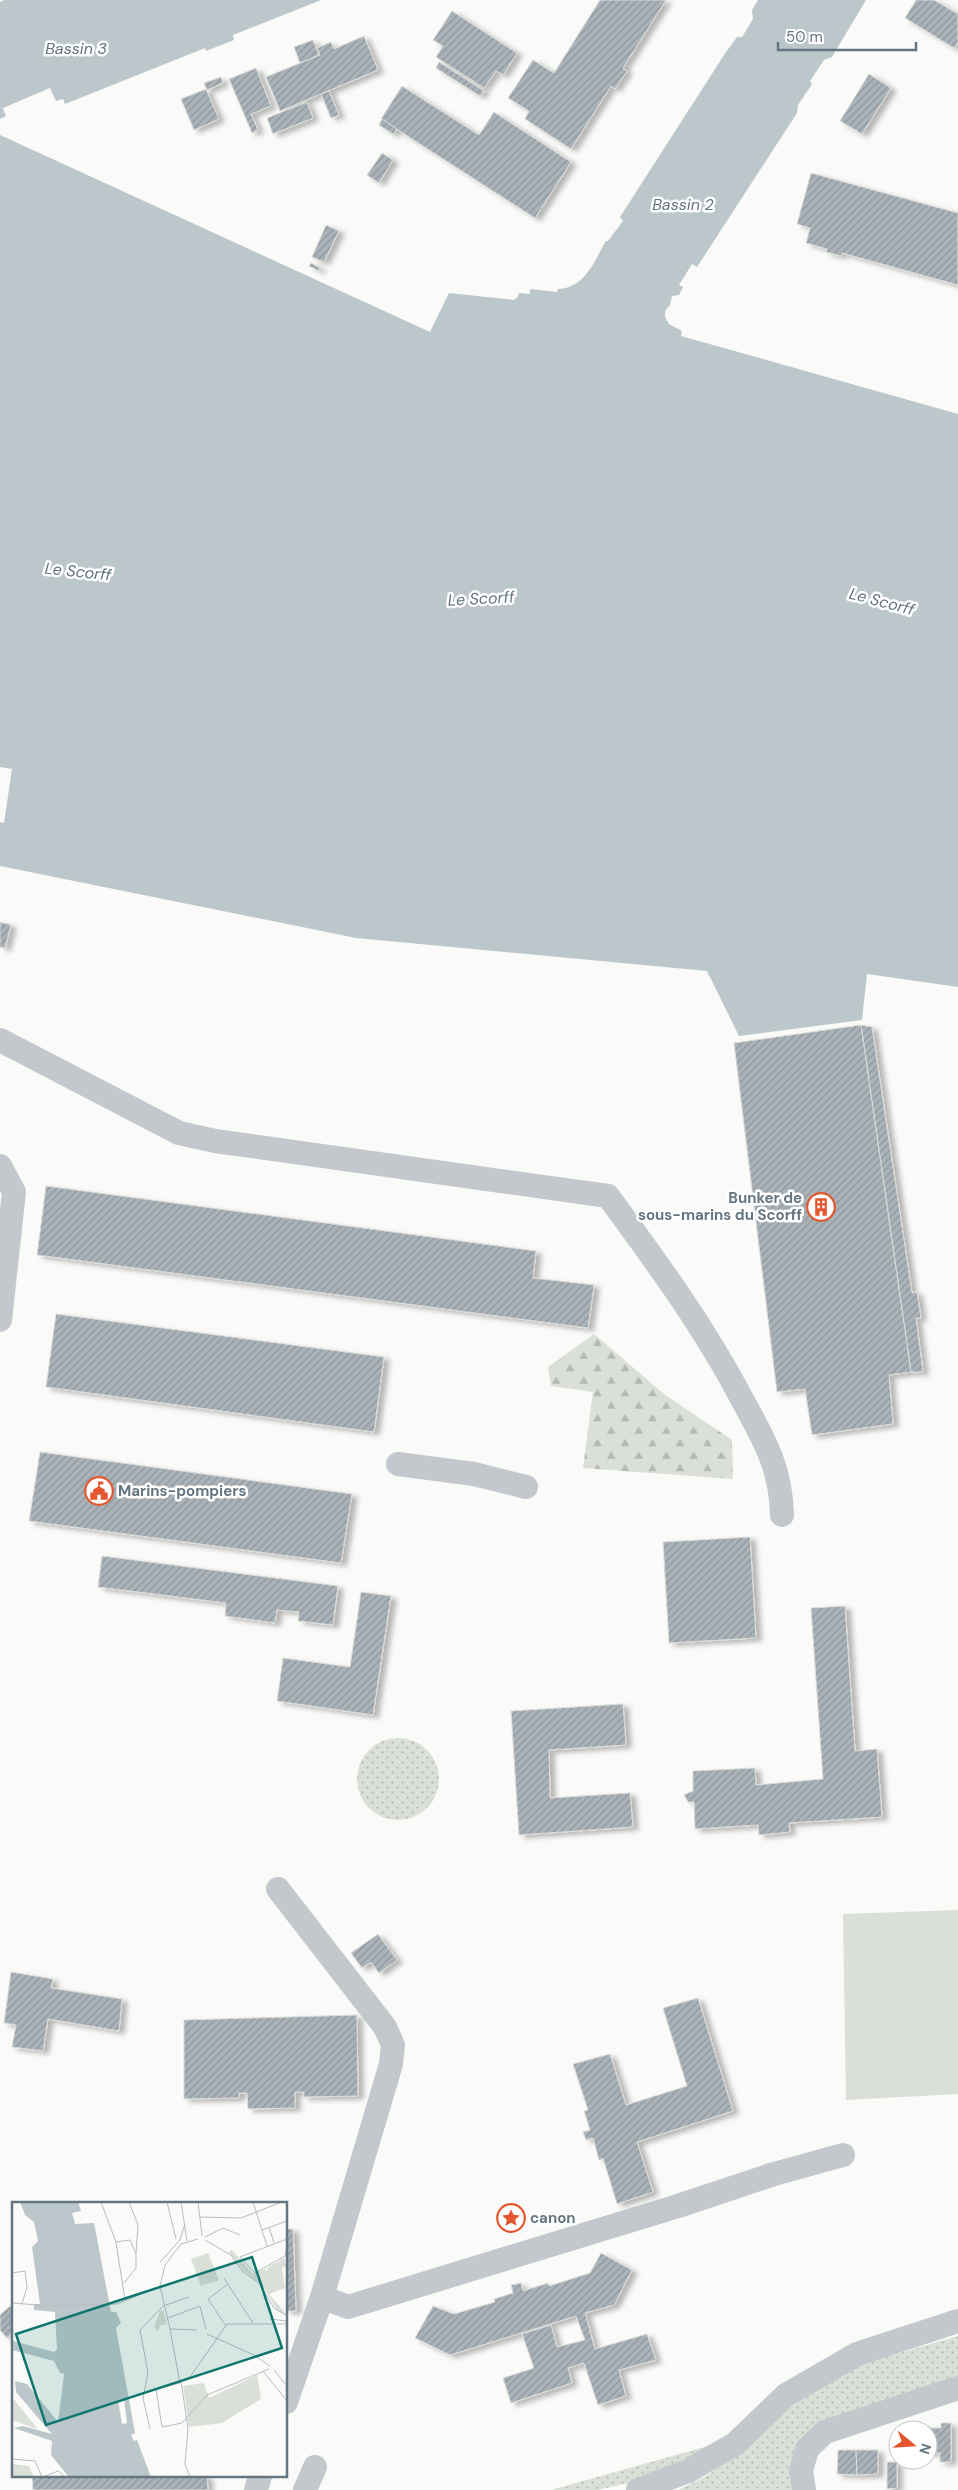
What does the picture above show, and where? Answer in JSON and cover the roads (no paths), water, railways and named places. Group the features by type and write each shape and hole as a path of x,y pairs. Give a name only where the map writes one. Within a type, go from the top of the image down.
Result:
{"street":[{"path":"0,1040 179,1133 215,1141 608,1196 681,1295 731,1377 772,1456 781,1490 782,1515"},
{"path":"0,1166 14,1192 0,1320"},
{"path":"398,1464 474,1474 526,1487"},
{"path":"278,1889 385,2028 393,2045 391,2064 322,2298 288,2396"},
{"path":"322,2298 348,2307 678,2206 774,2174 843,2155"},
{"path":"638,2490 688,2471 735,2444 786,2395 857,2354 958,2321"},
{"path":"804,2490 802,2471 806,2449 825,2432 958,2388"},
{"path":"305,2490 315,2467"}],"water":[{"name":"Bassin 3","path":"4,0 321,0 233,35 234,40 206,51 205,48 65,104 63,99 56,101 50,88 3,108 6,116 0,119 0,2"},
{"path":"758,0 866,0 832,57 824,60 810,81 812,84 798,105 797,113 697,267 692,264 679,285 683,287 679,295 672,296 670,305 665,311 665,317 669,324 682,331 681,336 958,414 958,987 867,974 862,1020 739,1036 707,971 356,938 0,866 0,135 430,332 449,293 514,300 518,297 519,293 530,294 530,289 557,292 558,289 576,284 583,278 606,241 608,241 623,221 620,217 726,52 737,37 742,37 753,19 752,10"}],"place":[{"name":"Bunker de sous-marins du Scorff","path":"821,1207"},
{"name":"Marins-pompiers","path":"99,1491"},
{"name":"canon","path":"511,2218"}],"water label":[{"name":"Bassin 2","path":"683,204"},
{"name":"Le Scorff","path":"78,571"},
{"name":"Le Scorff","path":"481,598"},
{"name":"Le Scorff","path":"882,601"}]}
